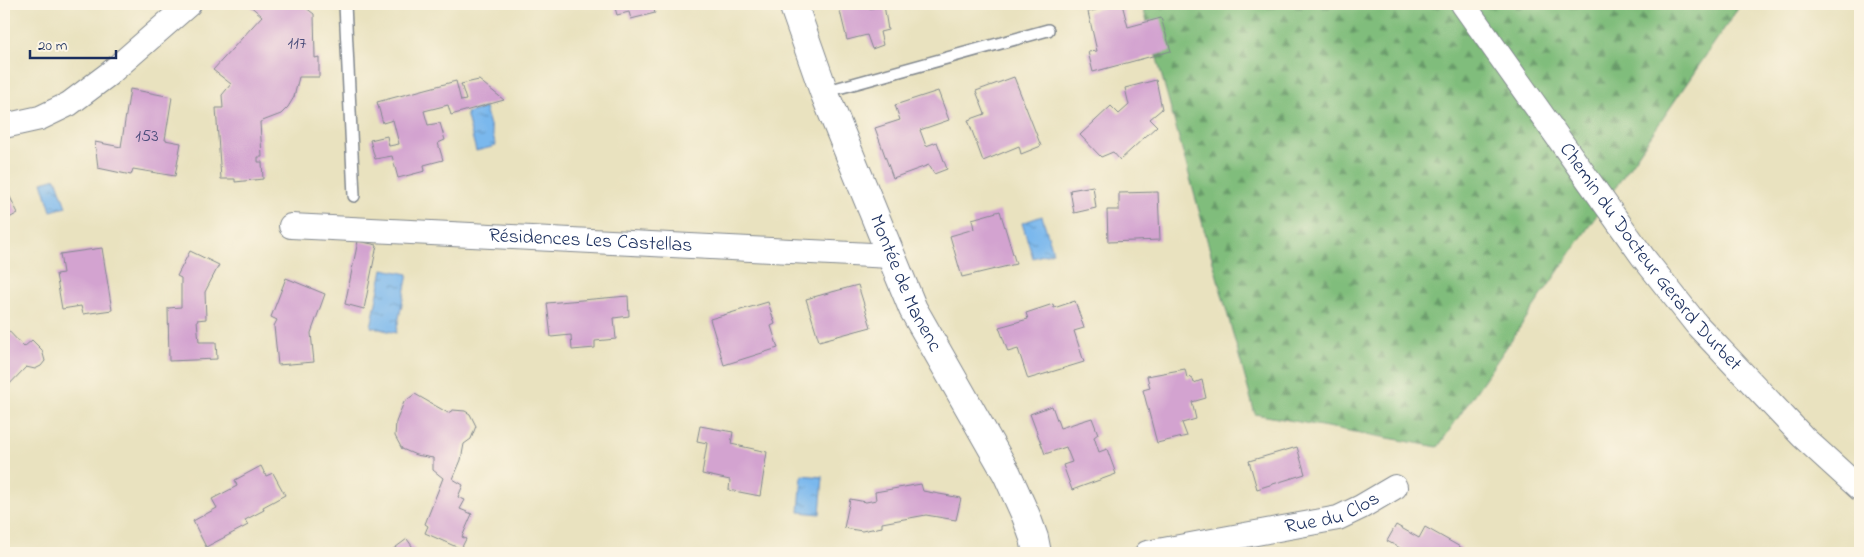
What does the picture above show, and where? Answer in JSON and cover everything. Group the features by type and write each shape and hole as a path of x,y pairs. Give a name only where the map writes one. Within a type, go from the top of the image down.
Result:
{"street":[{"path":"4,126 40,118 69,104 109,74 189,4"},
{"name":"Montée de Manenc","path":"793,4 824,92 912,309 1006,474 1032,530 1037,553"},
{"name":"Chemin du Docteur Gerard Durbet","path":"1463,4 1643,257 1697,325 1802,437 1860,489"},
{"name":"Résidences Les Castellas","path":"292,226 891,256"},
{"name":"Rue du Clos","path":"1153,553 1218,545 1338,518 1396,487"}],"lane":[{"path":"345,4 354,196"},
{"path":"824,92 1048,30"}],"green space":[{"path":"1142,4 1741,4 1438,447 1255,414"}],"water":[{"path":"485,108 496,146 476,151 466,113"},
{"path":"56,178 66,207 51,211 42,182"},
{"path":"1042,216 1053,252 1033,258 1022,223"},
{"path":"383,269 408,274 396,333 371,327"},
{"path":"802,475 823,477 820,514 799,512"}],"building":[{"path":"248,4 301,4 314,14 315,58 319,57 319,77 299,77 294,97 288,107 281,114 260,122 262,157 258,157 258,162 262,162 263,179 235,182 235,179 221,179 216,108 223,108 222,95 231,84 213,70 262,16"},
{"path":"614,4 652,4 655,13 631,19 629,12 617,15"},
{"path":"850,4 868,4 869,9 884,5 888,30 880,32 883,45 872,49 867,35 847,40 839,7"},
{"path":"1122,4 1128,27 1161,18 1171,51 1093,72 1088,52 1097,51 1088,12"},
{"path":"1014,77 1041,146 1021,154 1019,146 983,161 968,120 985,114 976,91"},
{"path":"479,80 504,100 451,115 448,105 424,111 428,125 440,123 445,140 438,143 443,160 424,165 425,171 398,178 392,156 375,159 370,140 387,136 389,146 399,144 393,120 383,123 377,102 456,81 461,101 466,100 461,84"},
{"path":"1156,80 1162,109 1150,119 1157,126 1120,160 1113,152 1101,157 1080,135 1111,106 1119,114 1129,105 1125,88"},
{"path":"130,89 172,97 165,140 181,143 175,176 133,169 131,175 98,168 95,142 121,147"},
{"path":"938,91 949,120 920,130 926,146 937,142 947,169 934,174 929,165 893,178 875,128 900,120 895,105"},
{"path":"4,185 18,213 4,221"},
{"path":"1093,186 1096,208 1074,213 1070,190"},
{"path":"1158,192 1160,240 1108,242 1107,210 1119,210 1119,193"},
{"path":"1000,211 1016,264 962,277 950,236 974,229 972,219"},
{"path":"358,241 377,245 364,309 345,304"},
{"path":"102,248 112,310 83,314 81,306 62,309 56,274 63,273 60,254"},
{"path":"190,251 219,265 205,292 206,319 197,320 199,342 216,342 217,359 169,361 168,308 181,307 181,278 177,276"},
{"path":"286,278 325,294 311,333 314,362 278,365 274,326 277,320 271,317"},
{"path":"858,285 871,327 819,341 806,299"},
{"path":"628,296 629,316 614,318 616,339 595,341 595,348 572,350 571,335 551,337 547,303"},
{"path":"1075,301 1084,328 1074,331 1084,362 1028,379 1018,349 1008,352 999,327 1028,319 1026,313 1053,304 1054,308"},
{"path":"768,302 775,324 771,326 778,348 724,365 710,319"},
{"path":"4,326 24,347 32,340 42,350 45,361 35,369 26,367 4,390"},
{"path":"1185,369 1187,378 1192,377 1194,383 1202,380 1206,398 1192,402 1196,419 1182,423 1187,436 1157,443 1143,390 1150,388 1147,376"},
{"path":"415,394 448,413 453,410 465,411 470,414 476,426 471,439 464,444 461,460 453,479 463,485 458,497 465,500 460,509 472,514 462,537 466,539 461,549 425,533 428,526 425,524 443,478 433,470 433,458 416,455 402,449 395,436 396,422 404,402"},
{"path":"1052,406 1060,428 1092,418 1098,434 1094,437 1099,452 1107,449 1116,474 1072,490 1063,465 1072,462 1066,447 1045,454 1030,414"},
{"path":"700,426 733,432 731,444 767,452 760,496 729,490 730,480 702,474 707,443 697,441"},
{"path":"1297,447 1305,474 1257,489 1249,461"},
{"path":"261,466 266,476 273,473 285,495 263,507 264,510 245,520 248,525 206,547 193,521 217,508 212,499 237,486 235,480"},
{"path":"921,484 923,491 961,498 956,520 926,515 882,523 882,527 862,531 844,528 850,499 866,502 876,500 875,492"},
{"path":"1396,525 1419,538 1425,527 1462,548 1459,553 1409,553 1387,541"},
{"path":"407,539 417,553 388,553"}]}
